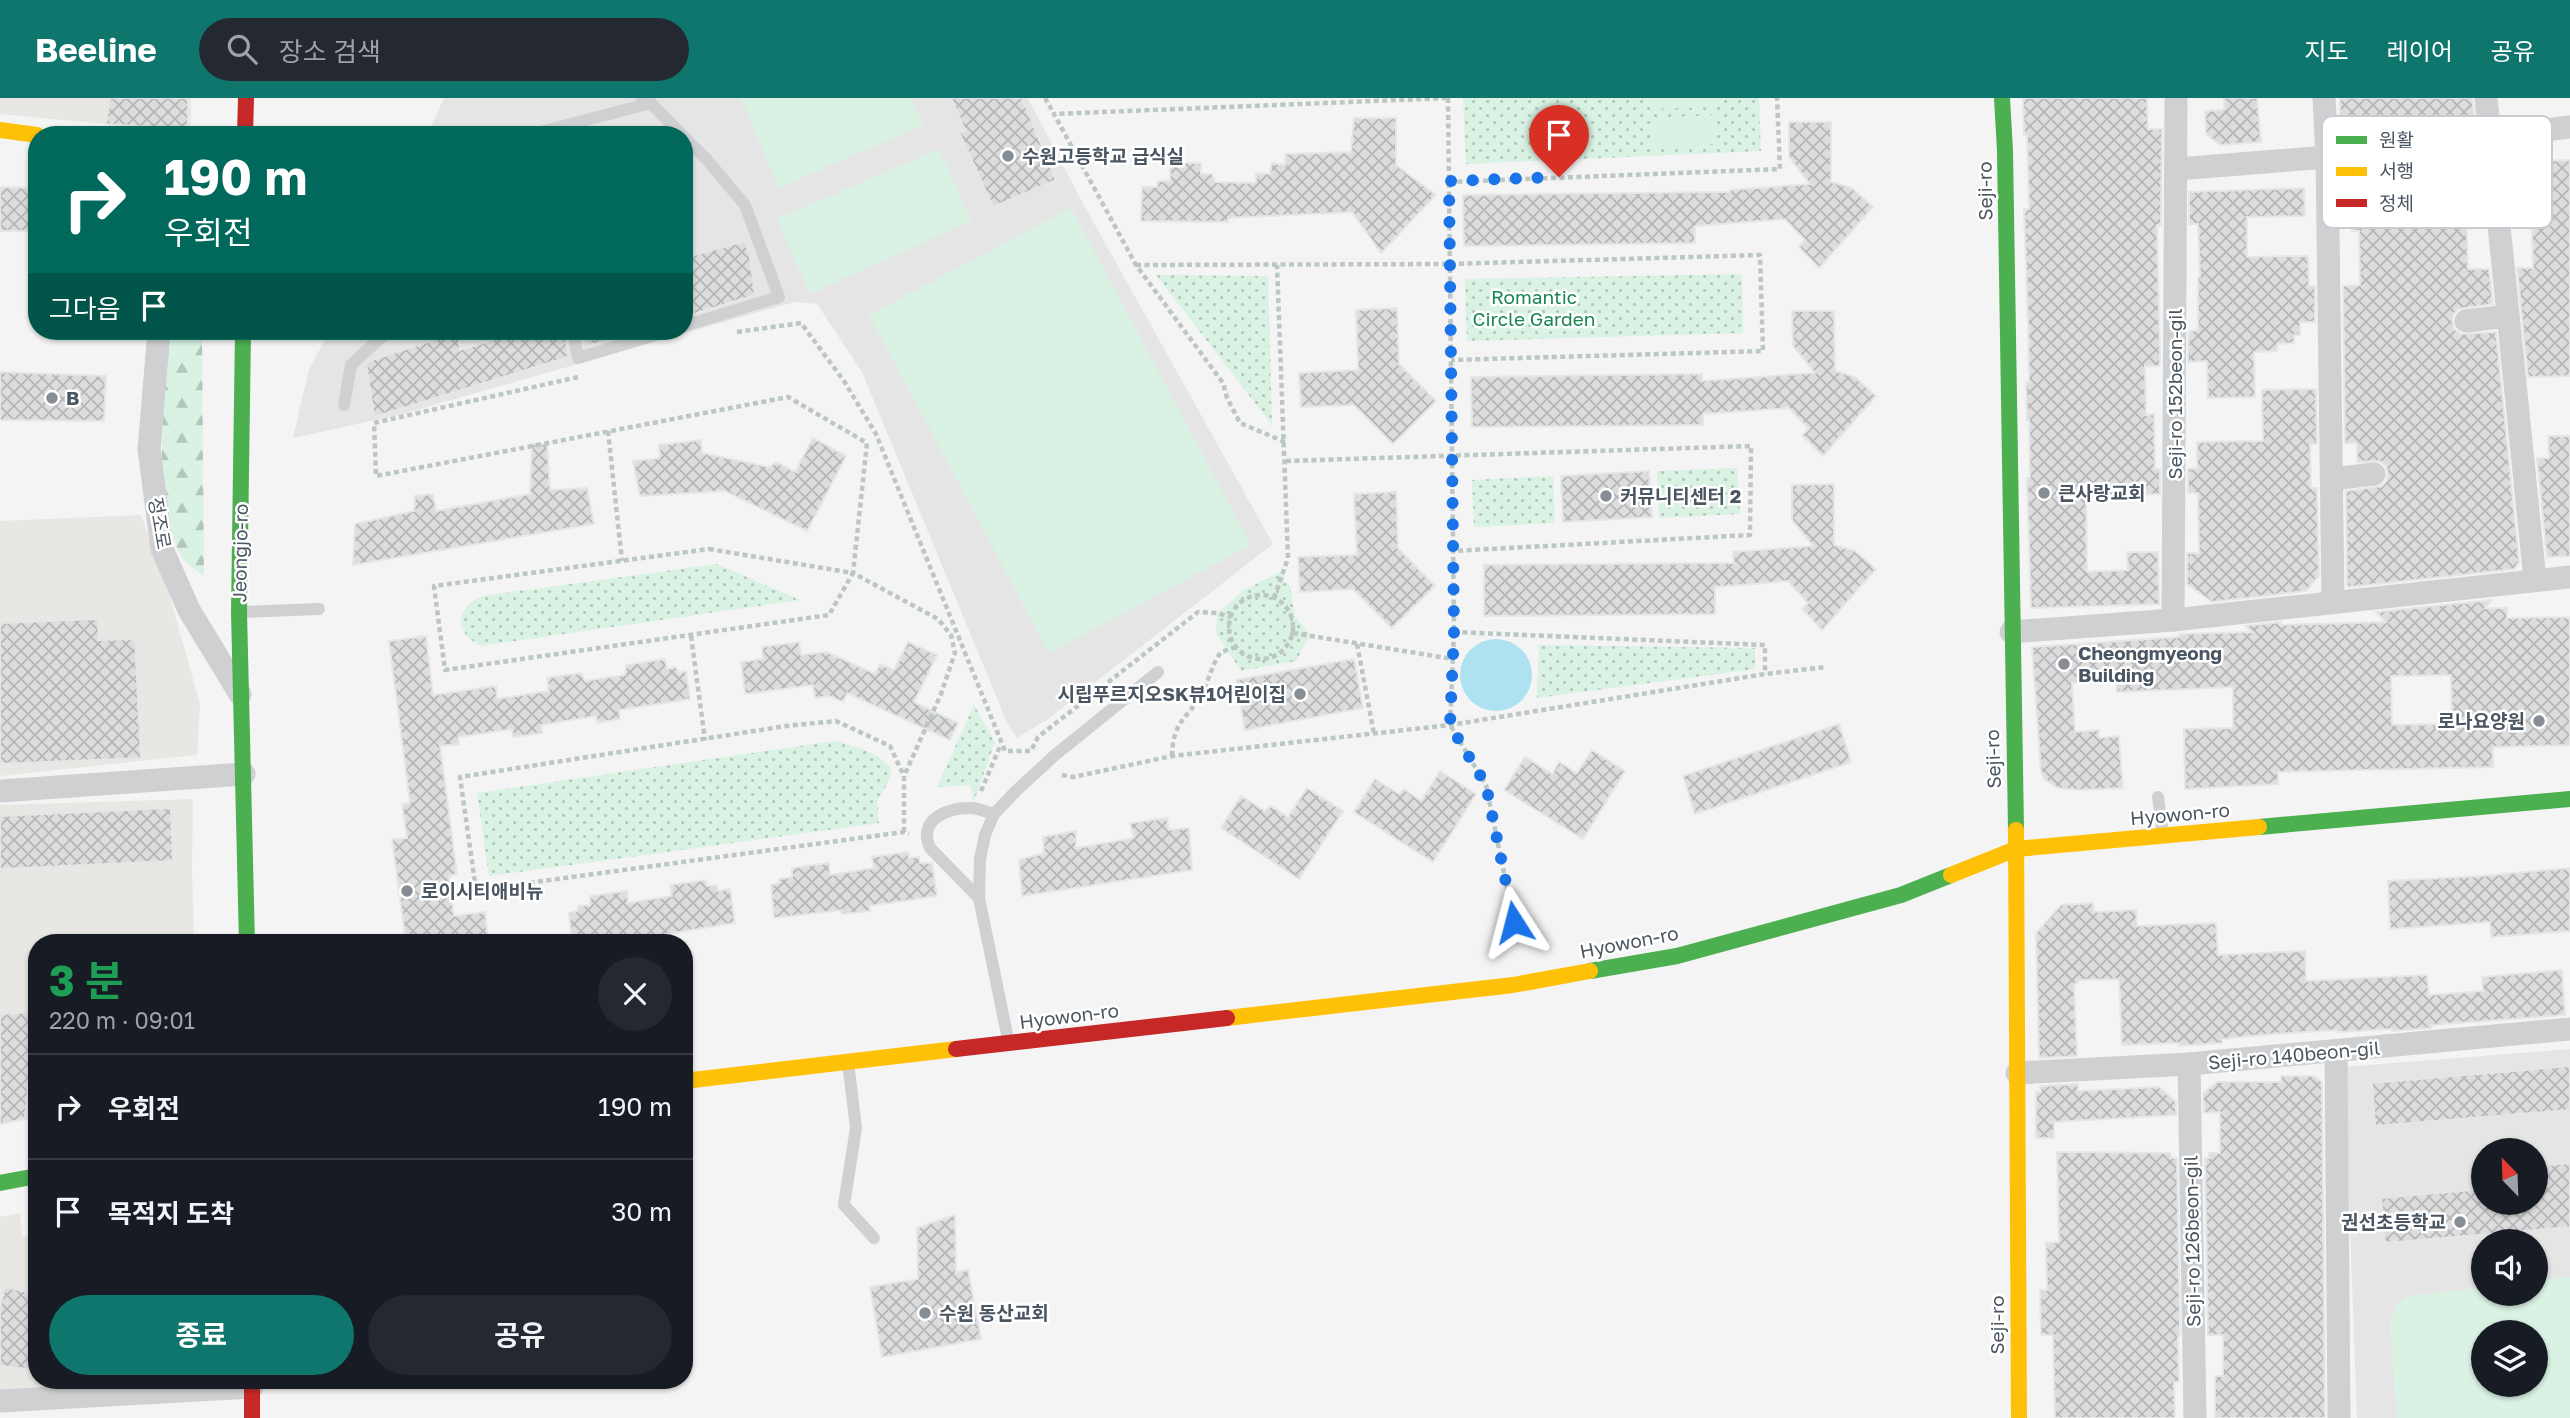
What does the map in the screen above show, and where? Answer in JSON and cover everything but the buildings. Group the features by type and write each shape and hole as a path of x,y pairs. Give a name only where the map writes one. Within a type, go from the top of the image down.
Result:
{"street":[{"path":"245,126 247,98"},
{"name":"Seji-ro","path":"2002,98 2016,849 2019,1418"},
{"name":"Seji-ro 152beon-gil","path":"2174,620 2176,98"},
{"path":"2324,98 2325,116"},
{"path":"2486,98 2487,116"},
{"path":"2552,129 2570,127"},
{"path":"0,130 28,134"},
{"path":"2177,169 2322,157"},
{"path":"2328,228 2333,601"},
{"path":"2499,228 2535,580"},
{"path":"2466,321 2508,316"},
{"name":"정조로","path":"158,340 149,449 162,549 189,610 241,696"},
{"name":"Jeongjo-ro","path":"243,340 239,612 247,934"},
{"path":"2332,479 2374,474"},
{"path":"2011,632 2174,620 2570,577"},
{"path":"0,791 244,774"},
{"name":"Hyowon-ro","path":"693,1080 1513,985 1677,956 1901,895 2016,849 2570,799"},
{"name":"Seji-ro 140beon-gil","path":"2017,1073 2189,1064 2570,1029"},
{"path":"2336,1052 2339,1418"},
{"name":"Seji-ro 126beon-gil","path":"2189,1064 2195,1418"},
{"path":"0,1183 28,1178"},
{"path":"0,1401 181,1389"},
{"path":"252,1389 252,1418"},
{"path":"55,1418 67,1397"}],"lane":[{"path":"560,126 647,101 673,126"},
{"path":"693,146 745,205 779,297 693,323"},
{"path":"344,405 351,365 378,340"},
{"path":"575,340 578,358 638,340"},
{"path":"239,612 319,609"},
{"path":"1010,1044 979,898 980,859 985,835 994,814 1046,764 1157,673"},
{"path":"2158,797 2163,836"},
{"path":"979,898 930,848 926,839 930,822 938,815 955,809 974,808 994,814"},
{"path":"848,1062 856,1128 844,1205 874,1238"}],"path":[{"path":"1045,98 1136,265 1223,383 1227,398 1240,423 1285,442"},
{"path":"1054,114 1448,98 1454,632 1450,725 1486,785 1514,922"},
{"path":"1449,181 1780,169 1777,98"},
{"path":"1136,265 1449,264 1760,255 1763,351 1451,360"},
{"path":"1274,598 1288,558 1277,265"},
{"path":"735,332 801,323 844,380 876,434 1001,744 1005,751 1031,751 1060,775 1073,777 1172,757 1450,725 1765,674 1826,667"},
{"path":"592,374 374,423 376,476 788,397 867,443 853,573 830,615 445,670 434,586 709,549 853,573 938,619 951,635 955,653 941,694 904,776 904,832 476,890 460,778 786,726 836,721 890,746 904,776"},
{"path":"608,431 622,561"},
{"path":"1286,461 1751,446 1749,535 1453,551"},
{"path":"1252,596 1274,598 1289,612 1293,633 1283,651 1273,657 1263,660 1243,654 1231,638 1231,617 1236,608 1252,596"},
{"path":"1031,751 1038,737 1198,612 1231,617"},
{"path":"1454,632 1765,645 1765,674"},
{"path":"1293,633 1453,659"},
{"path":"691,636 705,740"},
{"path":"1357,645 1374,734"},
{"path":"1172,757 1173,741 1179,723 1201,695 1221,652 1236,647"},
{"path":"974,808 1001,744"}],"shaded area":[{"path":"0,98 191,98 191,126 127,126 0,114"},
{"path":"444,98 1028,98 1080,198 1273,544 1048,719 1017,738 1008,725 862,372 817,304 794,302 693,331 693,126 431,126"},
{"path":"325,340 661,340 403,414 293,438 309,369"},
{"path":"141,515 169,593 200,704 197,755 0,776 0,521"},
{"path":"193,799 194,934 28,934 28,1119 0,1124 0,805"},
{"name":"권선초등학교","path":"2570,1049 2570,1418 2357,1418 2344,1067"},
{"path":"20,1213 22,1237 28,1236 28,1389 91,1389 0,1395 0,1217"}],"green space":[{"path":"741,98 912,98 923,125 779,188"},
{"path":"1463,98 1759,98 1761,151 1466,164"},
{"path":"1650,98 1713,98 1714,107 1650,109"},
{"path":"1714,115 1715,144 1652,147 1651,118"},
{"path":"939,149 971,221 810,294 777,219"},
{"path":"1071,208 1251,545 1049,653 869,315"},
{"name":"Romantic Circle Garden","path":"1742,274 1743,333 1467,341 1465,279"},
{"path":"1156,275 1268,276 1272,425"},
{"path":"167,340 202,340 204,576 183,559 173,536 166,509 163,480 162,417"},
{"path":"1737,468 1740,514 1659,518 1657,471"},
{"path":"1553,476 1555,523 1474,527 1472,480"},
{"path":"717,564 800,600 481,646 467,636 461,623 463,612 471,602 483,596"},
{"path":"1283,571 1285,581 1290,586 1295,616 1310,635 1296,661 1241,671 1216,633 1217,613 1244,590"},
{"path":"1539,645 1755,648 1755,669 1537,698"},
{"path":"974,705 995,742 973,804 971,785 937,787"},
{"path":"835,741 872,754 891,768 890,779 877,801 879,823 489,876 477,793"},
{"path":"2570,1277 2570,1418 2397,1418 2390,1323 2396,1305 2409,1296 2471,1288 2471,1306 2548,1306 2548,1280"}],"water":[{"path":"1503,639 1522,649 1530,661 1530,689 1522,701 1510,709 1489,711 1470,701 1462,689 1460,668 1470,649 1482,641"}],"traffic: fast":[{"path":"2002,98 2016,830"},
{"path":"243,340 239,612 247,934"},
{"path":"2259,827 2570,799"},
{"path":"1590,971 1677,956 1901,895 1951,875"},
{"path":"0,1183 28,1178"}],"traffic: slow":[{"path":"0,130 28,134"},
{"path":"1951,875 2016,849 2259,827"},
{"path":"2016,830 2019,1418"},
{"path":"1227,1018 1513,985 1590,971"},
{"path":"693,1080 956,1049"}],"traffic: jam":[{"path":"245,126 246,98"},
{"path":"956,1049 1227,1018"},
{"path":"252,1389 252,1418"}],"place":[{"name":"수원고등학교 급식실","path":"1008,156"},
{"name":"B","path":"52,398"},
{"name":"큰사랑교회","path":"2044,493"},
{"name":"커뮤니티센터 2","path":"1606,496"},
{"name":"Cheongmyeong Building","path":"2064,664"},
{"name":"시립푸르지오SK뷰1어린이집","path":"1300,694"},
{"name":"로나요양원","path":"2539,721"},
{"name":"로이시티애비뉴","path":"407,891"},
{"name":"권선초등학교","path":"2460,1222"},
{"name":"수원 동산교회","path":"925,1313"}],"route":[{"path":"1514,922 1486,785 1450,725 1454,632 1449,181 1559,177"}]}
